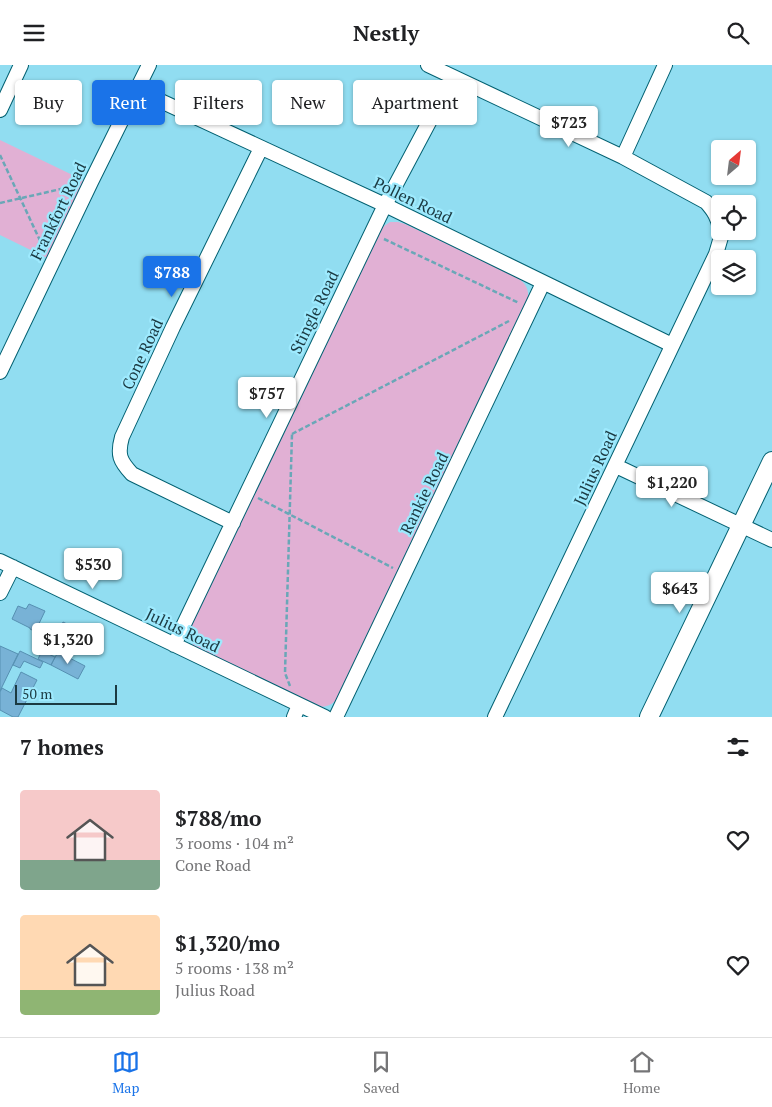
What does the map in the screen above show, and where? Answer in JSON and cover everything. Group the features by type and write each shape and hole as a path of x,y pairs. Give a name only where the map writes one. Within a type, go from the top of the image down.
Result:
{"street":[{"path":"0,110 21,65"},
{"name":"Frankfort Road","path":"142,80 149,65"},
{"name":"Julius Road","path":"428,65 623,157 706,202 711,208"},
{"path":"623,157 665,65"},
{"name":"Stingle Road","path":"174,645 371,233 453,77"},
{"name":"Pollen Road","path":"165,103 385,205 672,345"},
{"name":"Frankfort Road","path":"0,372 120,125"},
{"name":"Cone Road","path":"233,523 132,474 124,466 120,457 119,447 173,327 261,148"},
{"name":"Julius Road","path":"495,717 616,466 716,254 720,240"},
{"name":"Rankie Road","path":"336,717 543,283"},
{"path":"649,717 772,461"},
{"path":"616,466 772,539"},
{"path":"0,593 6,564"},
{"name":"Julius Road","path":"6,564 174,645 297,711 325,717"}],"path":[{"path":"0,155 51,266"},
{"path":"0,203 91,182"},
{"path":"371,233 531,309"},
{"path":"292,434 531,309"},
{"path":"280,425 292,434"},
{"path":"292,434 285,673 297,711"},
{"path":"248,493 404,574"}],"shaded area":[{"path":"0,140 85,181 47,258 0,235"},
{"path":"390,222 405,224 517,277 527,288 528,302 338,698 329,705 317,707 198,650 191,642 189,633 379,232"}],"building":[{"path":"29,604 45,611 34,631 12,619 18,606 26,609"},
{"path":"63,622 82,629 81,631 90,636 82,654 71,649 73,645 69,645 56,637"},
{"path":"0,646 18,654 0,691"},
{"path":"20,651 43,662 40,668 24,661 20,668 13,665"},
{"path":"42,651 55,657 51,665 38,659"},
{"path":"58,652 85,666 78,679 51,665"},
{"path":"21,672 37,680 18,717 13,717 0,710 0,692 2,688 11,693"}]}
